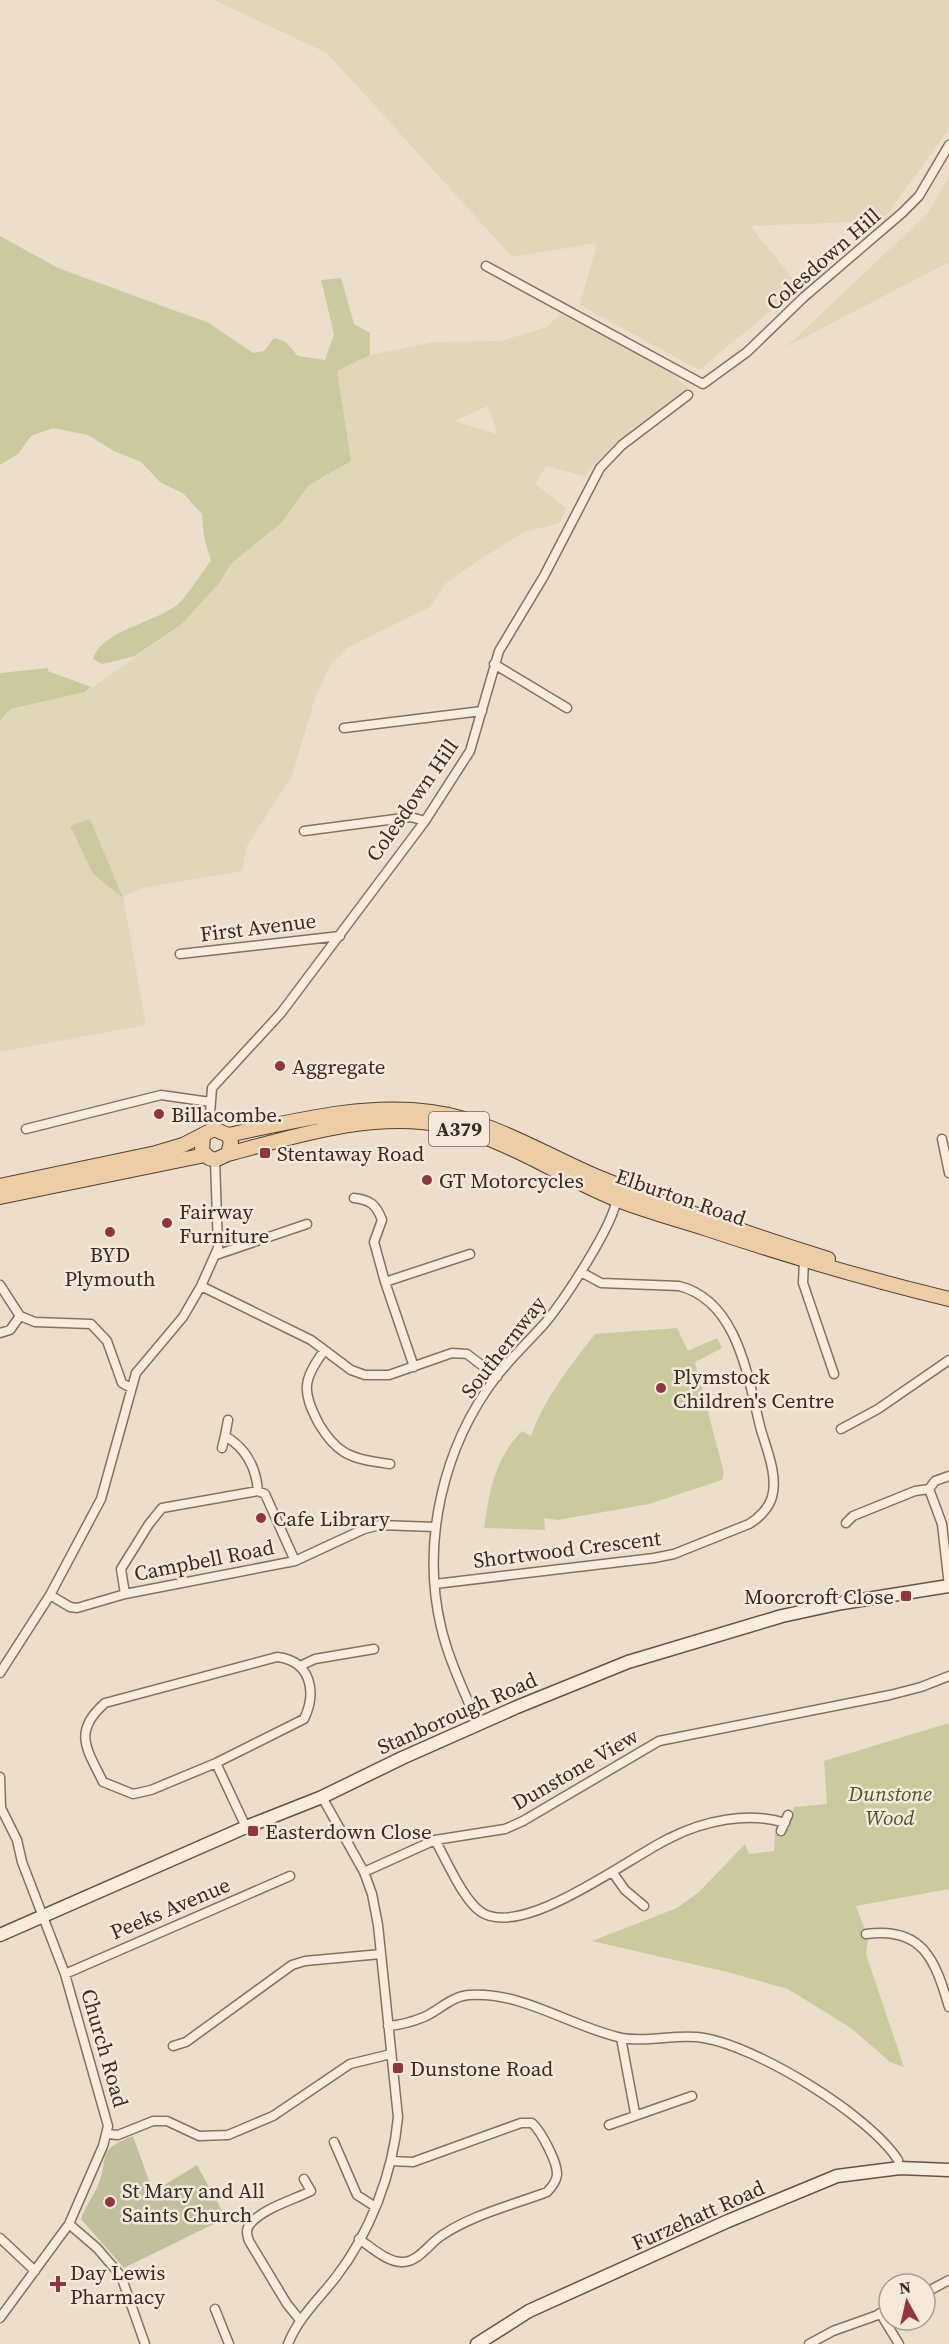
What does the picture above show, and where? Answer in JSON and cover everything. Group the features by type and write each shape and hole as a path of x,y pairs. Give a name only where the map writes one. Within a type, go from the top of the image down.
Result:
{"main road":[{"name":"Elburton Road","path":"228,1135 326,1115 378,1109 432,1112 484,1126 601,1178 816,1255 949,1290"},
{"name":"Elburton Road","path":"216,1156 319,1130 353,1125 410,1122 442,1125 502,1145 618,1200 804,1261 949,1299"},
{"path":"0,1186 156,1153 209,1133 228,1135 231,1142 216,1156 201,1144 209,1133"},
{"name":"A379","path":"0,1197 216,1156"}],"street":[{"name":"Colesdown Hill","path":"486,266 703,384 747,352 804,297 902,213 919,196 949,145"},
{"name":"Colesdown Hill","path":"210,1102 212,1088 281,1013 340,936 424,821 470,751 494,664 508,634 544,576 600,468 622,445 688,395"},
{"path":"494,664 567,708"},
{"path":"344,728 482,711"},
{"path":"304,831 411,817 424,821"},
{"name":"First Avenue","path":"180,954 340,936"},
{"path":"26,1129 161,1095 210,1102 209,1133"},
{"path":"942,1139 949,1173"},
{"path":"0,1672 50,1595 101,1499 131,1388 143,1362 183,1317 219,1248 216,1156"},
{"path":"601,1178 616,1190 618,1200"},
{"path":"354,1198 369,1200 378,1208 382,1220 374,1242 414,1367"},
{"name":"Southernway","path":"478,1725 448,1653 441,1625 435,1584 435,1527 443,1487 453,1456 472,1416 497,1377 559,1306 581,1272 618,1200"},
{"path":"216,1255 307,1224"},
{"path":"385,1282 470,1254"},
{"path":"804,1261 803,1283 834,1374"},
{"name":"Shortwood Crescent","path":"435,1584 674,1554 749,1524 757,1519 772,1499 773,1475 741,1351 728,1326 710,1303 689,1289 679,1286 601,1283 581,1272"},
{"path":"0,1285 20,1316 34,1322 91,1324 107,1341 122,1383 131,1388"},
{"path":"201,1286 311,1340 351,1370 365,1375 389,1375 452,1353 467,1354 497,1377"},
{"path":"0,1333 10,1330 20,1316"},
{"path":"324,1351 308,1377 306,1387 306,1398 318,1422 326,1434 344,1452 390,1464"},
{"path":"842,1429 878,1409 949,1360"},
{"path":"845,1413 852,1424"},
{"path":"222,1448 228,1420"},
{"path":"225,1436 238,1444 248,1456 258,1491"},
{"path":"846,1523 853,1516 915,1491 929,1488 935,1481 949,1476"},
{"path":"929,1488 942,1524 949,1586"},
{"path":"125,1594 121,1569 157,1512 177,1504 258,1491 265,1494 295,1561"},
{"name":"Campbell Road","path":"50,1595 70,1608 77,1608 125,1594 295,1561 363,1529 380,1525 435,1527"},
{"name":"Stanborough Road","path":"0,1935 246,1827 322,1797 381,1767 608,1670 733,1629 842,1603 949,1586"},
{"path":"300,1666 315,1659 374,1649"},
{"path":"277,1658 291,1659 300,1666 312,1690 310,1707 304,1719 216,1763 151,1790 134,1794 103,1782 85,1746 84,1735 88,1722 105,1704 135,1694 155,1691 277,1658"},
{"name":"Dunstone View","path":"364,1872 435,1840 505,1829 523,1821 659,1741 890,1695 921,1687 949,1676"},
{"path":"216,1763 246,1827"},
{"name":"Church Road","path":"0,1777 0,1806 18,1840 22,1862 45,1917 108,2126 107,2134 69,2224 0,2318"},
{"path":"288,2344 300,2320 338,2275 359,2239 391,2161 398,2117 381,1954 372,1894 364,1872 322,1797"},
{"path":"435,1840 470,1901 481,1912 494,1918 506,1918 566,1900 670,1838 693,1829 740,1818 772,1818 784,1823"},
{"path":"613,1873 625,1890 644,1906"},
{"name":"Peeks Avenue","path":"64,1974 290,1876"},
{"path":"866,1935 882,1932 895,1934 918,1944 932,1957 947,1992 949,2007"},
{"path":"173,2046 186,2042 292,1965 305,1961 381,1954"},
{"path":"388,2026 424,2017 468,1995 528,2006 621,2038 701,2037 719,2041 756,2056 825,2095 890,2147 898,2160"},
{"path":"621,2038 635,2113"},
{"path":"107,2134 118,2134 153,2121 167,2121 199,2136 228,2135 273,2116 350,2064 392,2054"},
{"path":"609,2125 635,2113 692,2096"},
{"path":"359,2239 392,2260 404,2263 415,2259 440,2237 457,2227 548,2192 555,2183 558,2173 540,2130 532,2123 521,2123 413,2162 391,2161"},
{"path":"334,2142 344,2153 357,2195 374,2206"},
{"name":"Furzehatt Road","path":"477,2344 529,2311 728,2221 837,2176 900,2168 949,2170"},
{"path":"300,2320 287,2304 249,2241 247,2232 249,2224 262,2215 314,2189 304,2179"},
{"path":"69,2224 97,2248 121,2276 145,2344"},
{"path":"0,2238 35,2271"},
{"path":"215,2309 229,2344"},
{"path":"809,2344 832,2331 877,2315"}],"shaded area":[{"path":"214,0 949,0 949,129 882,221 750,226 800,287 699,370 580,305 597,243 512,257 327,53"},
{"path":"949,177 949,262 786,347 928,213"},
{"path":"560,314 666,368 689,389 609,449 584,476 546,466 535,484 566,508 560,523 522,533 446,583 430,607 349,647 331,664 316,695 292,776 247,846 242,871 143,888 123,897 146,1025 0,1052 0,722 11,709 86,692 182,624 220,582 231,564 280,524 309,485 350,461 337,371 370,355 434,342 501,341 547,327","holes":["488,406 497,434 454,421","70,826 105,859 122,896 93,874"]}],"green space":[{"path":"0,236 58,268 209,323 253,353 264,351 274,338 286,342 298,356 325,360 334,334 321,280 341,278 354,324 370,333 370,355 337,371 351,461 309,485 281,523 231,564 220,582 182,624 135,656 102,664 93,659 98,649 106,641 181,602 211,561 204,537 202,514 183,493 161,483 141,462 114,451 88,435 53,428 31,436 18,454 0,465"},
{"path":"48,668 48,671 91,687 85,692 11,709 0,721 0,673"},
{"path":"90,819 123,898 93,874 70,826"},
{"path":"677,1328 688,1351 717,1338 722,1348 695,1362 724,1473 722,1480 649,1504 558,1520 544,1518 545,1530 484,1528 491,1488 505,1453 522,1431 531,1436 551,1395 595,1334"},
{"name":"Dunstone Wood","path":"949,1723 949,1889 856,1906 868,1939 866,1954 904,2067 890,2062 851,2028 788,1989 727,1972 592,1941 677,1908 699,1892 745,1844 749,1854 774,1851 775,1833 790,1820 794,1807 827,1804 824,1761"},
{"path":"133,2136 153,2192 197,2165 226,2218 124,2268 81,2219 102,2175 108,2151 112,2146"}],"place":[{"name":"Aggregate","path":"280,1066"},
{"name":"Billacombe.","path":"159,1114"},
{"name":"Stentaway Road","path":"265,1153"},
{"name":"GT Motorcycles","path":"427,1180"},
{"name":"Fairway Furniture","path":"167,1223"},
{"name":"BYD Plymouth","path":"110,1232"},
{"name":"Plymstock Children's Centre","path":"661,1388"},
{"name":"Cafe Library","path":"261,1518"},
{"name":"Moorcroft Close","path":"906,1596"},
{"name":"Easterdown Close","path":"253,1831"},
{"name":"Dunstone Road","path":"398,2068"},
{"name":"St Mary and All Saints Church","path":"110,2202"},
{"name":"Day Lewis Pharmacy","path":"58,2284"}]}
